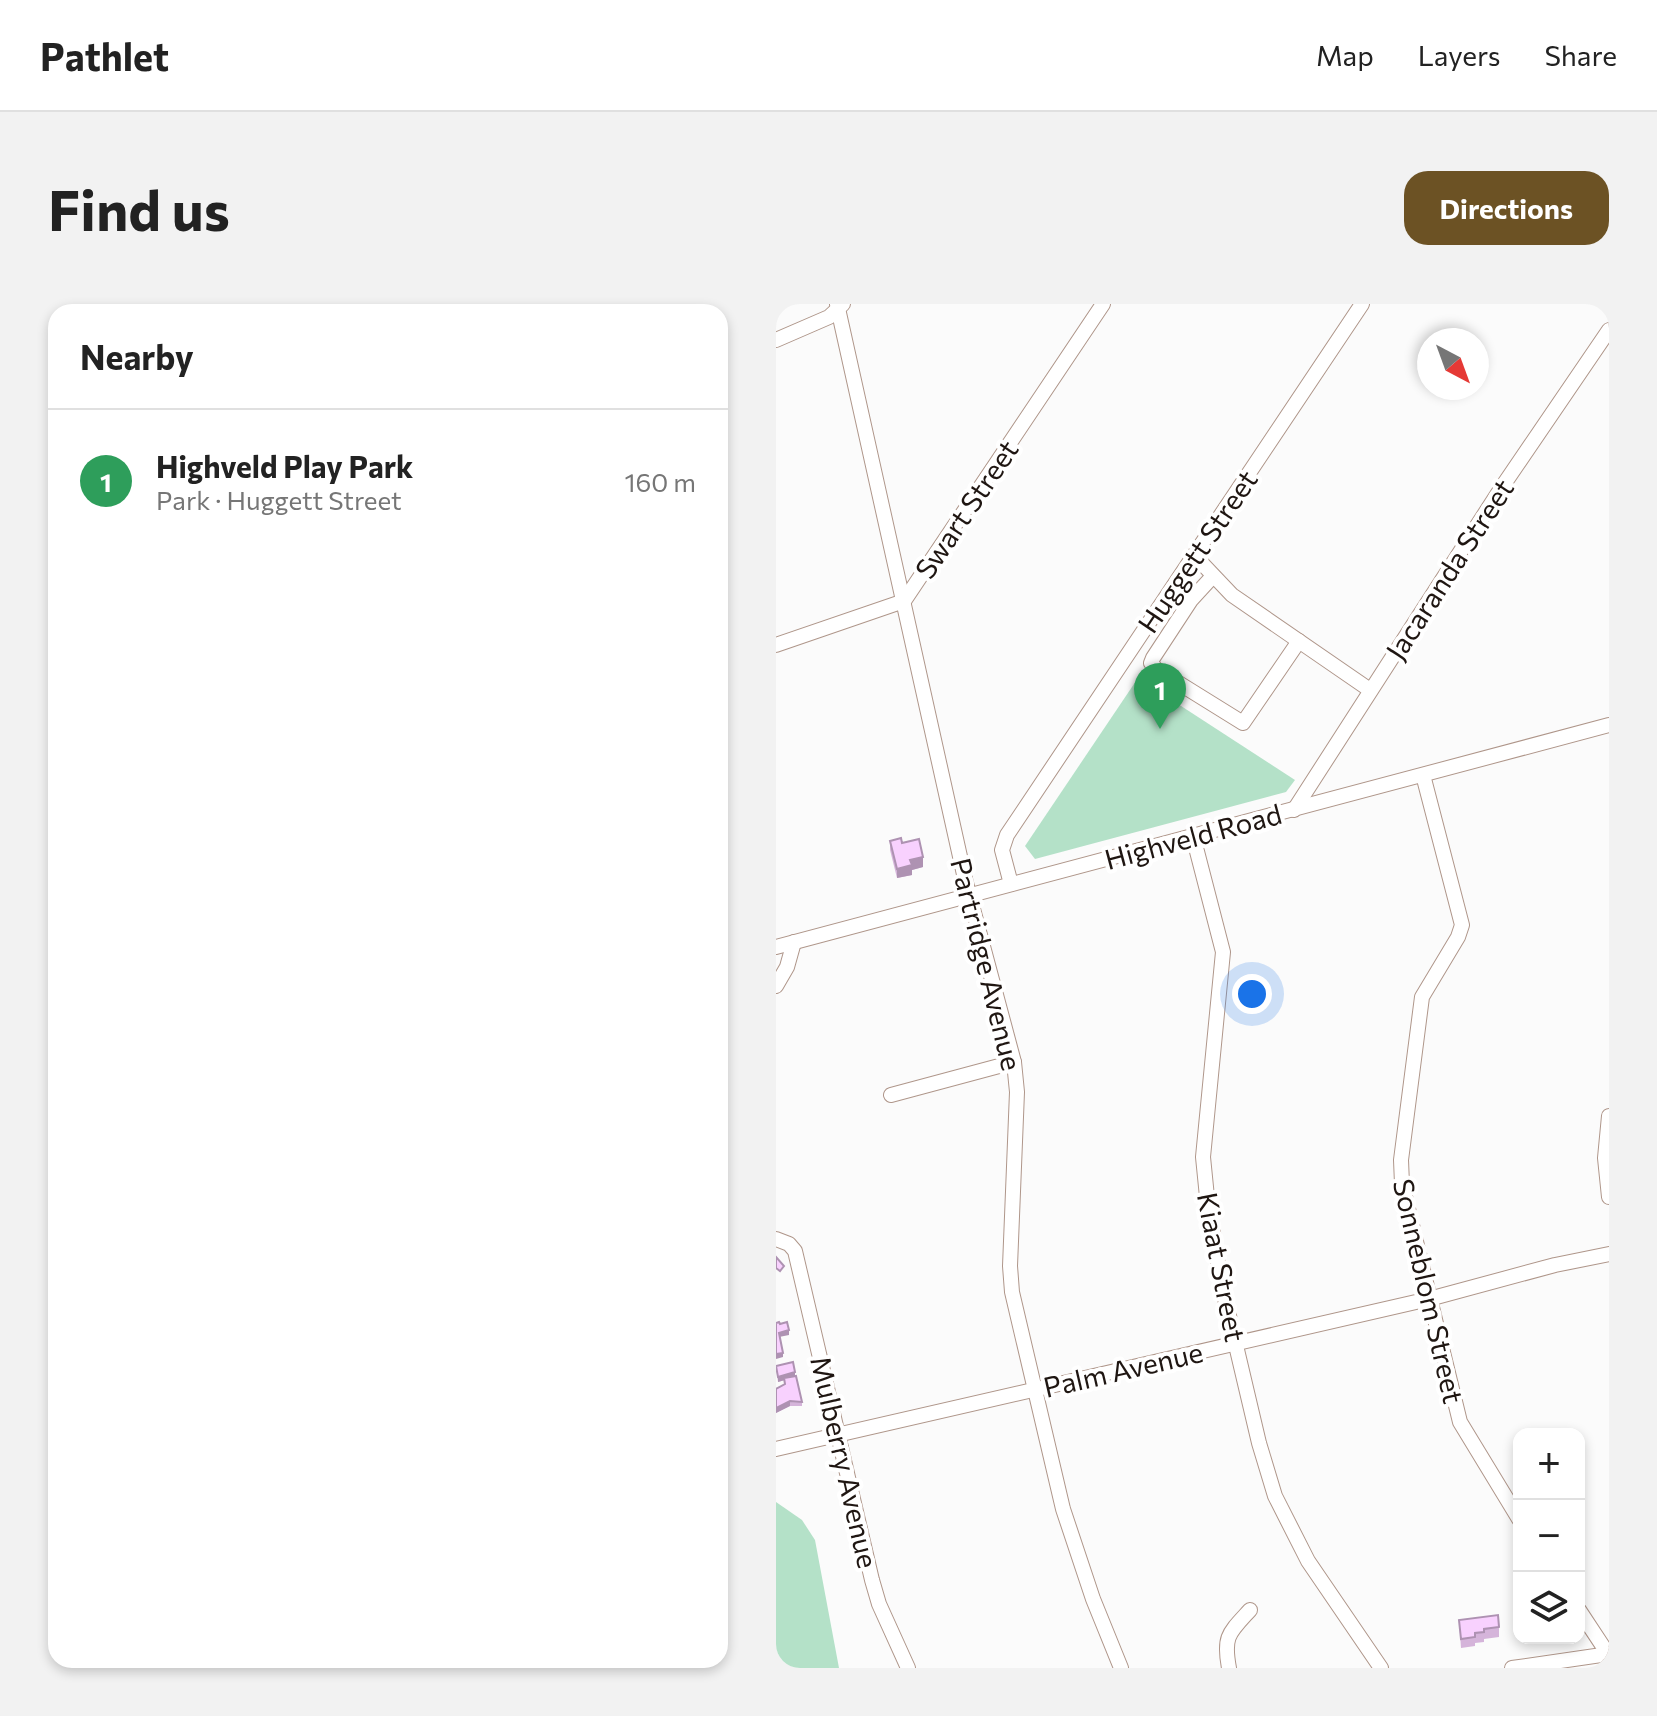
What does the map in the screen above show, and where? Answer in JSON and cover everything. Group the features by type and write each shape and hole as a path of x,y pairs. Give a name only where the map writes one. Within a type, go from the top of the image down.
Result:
{"street":[{"name":"Swart Street","path":"776,645 904,601 1103,304"},
{"name":"Huggett Street","path":"1011,884 1002,850 1007,835 1362,304"},
{"name":"Partridge Avenue","path":"839,306 969,895 1014,1062 1017,1092 1010,1277 1063,1509 1093,1599 1121,1668"},
{"path":"776,340 829,317 839,306"},
{"name":"Jacaranda Street","path":"1294,810 1502,487 1609,330"},
{"path":"1194,555 1237,599 1370,690"},
{"path":"1213,576 1191,600 1153,658 1151,663 1156,669 1243,723 1299,641"},
{"name":"Highveld Road","path":"776,947 1609,725"},
{"name":"Sonneblom Street","path":"1423,775 1462,925 1422,997 1401,1160 1402,1184 1460,1422 1513,1509"},
{"name":"Kiaat Street","path":"1193,836 1223,952 1203,1157 1222,1286 1259,1443 1275,1496 1308,1561 1381,1668"},
{"path":"776,986 787,967 794,942"},
{"path":"891,1095 1014,1062"},
{"path":"1609,1116 1605,1158 1609,1197"},
{"name":"Mulberry Avenue","path":"776,1239 789,1244 795,1251 875,1593 908,1668"},
{"name":"Palm Avenue","path":"776,1449 1237,1344 1609,1254"},
{"path":"1229,1668 1225,1645 1228,1635 1250,1610"},
{"path":"1512,1668 1609,1654 1585,1619"}],"green space":[{"path":"1138,678 1295,780 1286,792 1035,859 1025,846"},
{"path":"776,1502 802,1520 815,1540 839,1668 776,1668"}],"building":[{"path":"901,838 902,843 919,839 923,857 910,860 912,865 897,869 890,841"},
{"path":"776,1257 784,1266 780,1271 776,1268"},
{"path":"787,1322 789,1330 779,1333 783,1353 776,1354 776,1323"},
{"path":"793,1362 795,1372 778,1377 776,1366"},
{"path":"796,1376 802,1402 790,1401 776,1408 776,1389 785,1384 784,1378"},
{"path":"1498,1615 1499,1627 1484,1629 1484,1632 1475,1633 1475,1637 1461,1639 1459,1620"}],"place":[{"name":"Highveld Play Park","path":"1160,729"}]}
